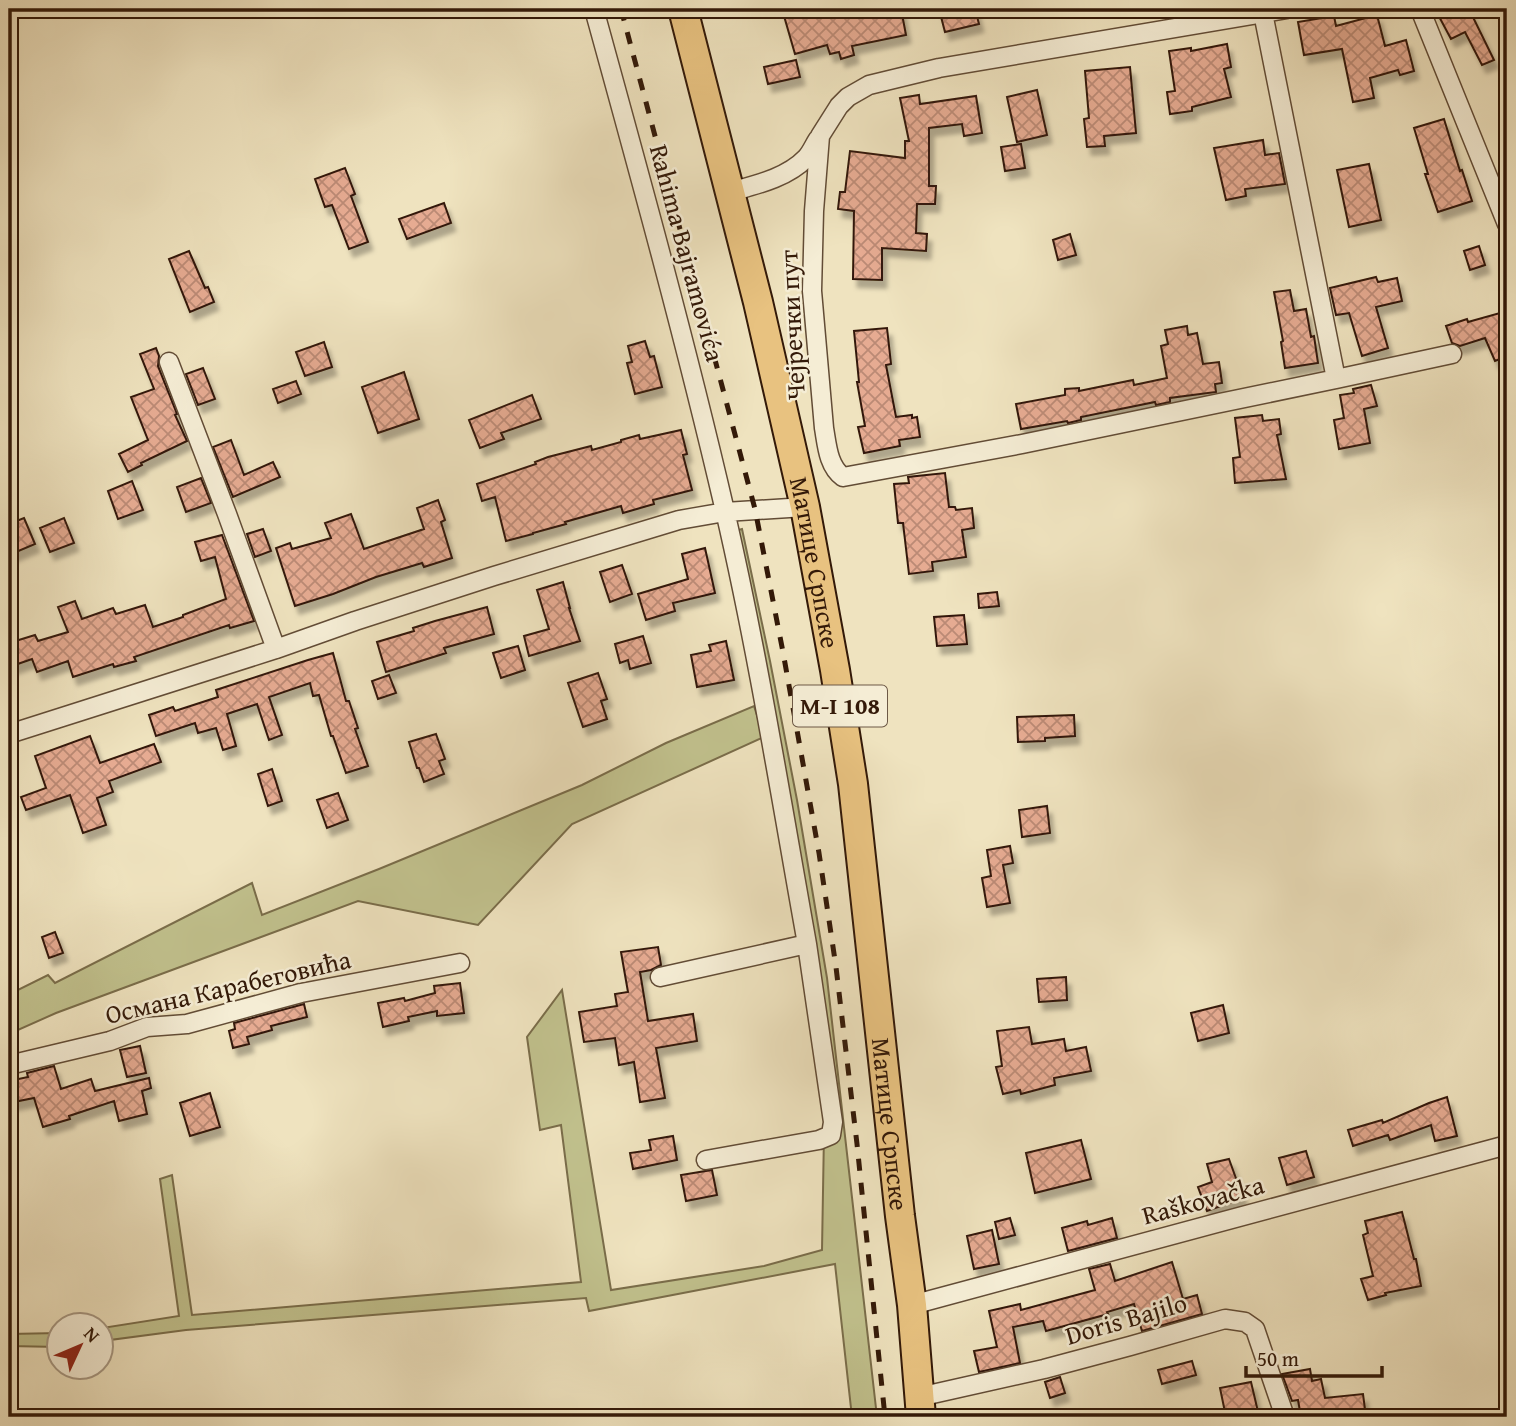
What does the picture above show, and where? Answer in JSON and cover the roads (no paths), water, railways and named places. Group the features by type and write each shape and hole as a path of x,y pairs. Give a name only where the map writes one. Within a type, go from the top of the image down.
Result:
{"main road":[{"name":"Матице Српске","path":"682,9 758,302 805,507 835,670 853,784 912,1306 920,1407"}],"street":[{"name":"Rahima Bajramovića","path":"594,9 672,291 752,637 807,944 833,1122 831,1135 820,1140 706,1160"},
{"name":"Чејречки пут","path":"1287,9 939,68 869,85 848,97 839,106 820,136 814,211 812,291 824,428 832,465 843,477 1022,444 1452,354"},
{"path":"1420,9 1507,224"},
{"path":"1263,13 1336,379"},
{"path":"730,192 765,182 794,167 806,158 820,136"},
{"path":"169,362 276,649"},
{"path":"9,734 570,552 679,520 725,512 805,507"},
{"path":"660,977 807,944"},
{"name":"Османа Карабеговића","path":"9,1065 110,1041 147,1027 187,1024 301,993 460,963"},
{"name":"Raškovačka","path":"912,1306 1507,1145"},
{"name":"Doris Bajilo","path":"920,1407 1044,1369 1225,1319 1245,1322 1255,1329 1285,1417"}],"railway":[{"path":"621,9 755,509 783,652 819,853 836,967 885,1417"}]}
